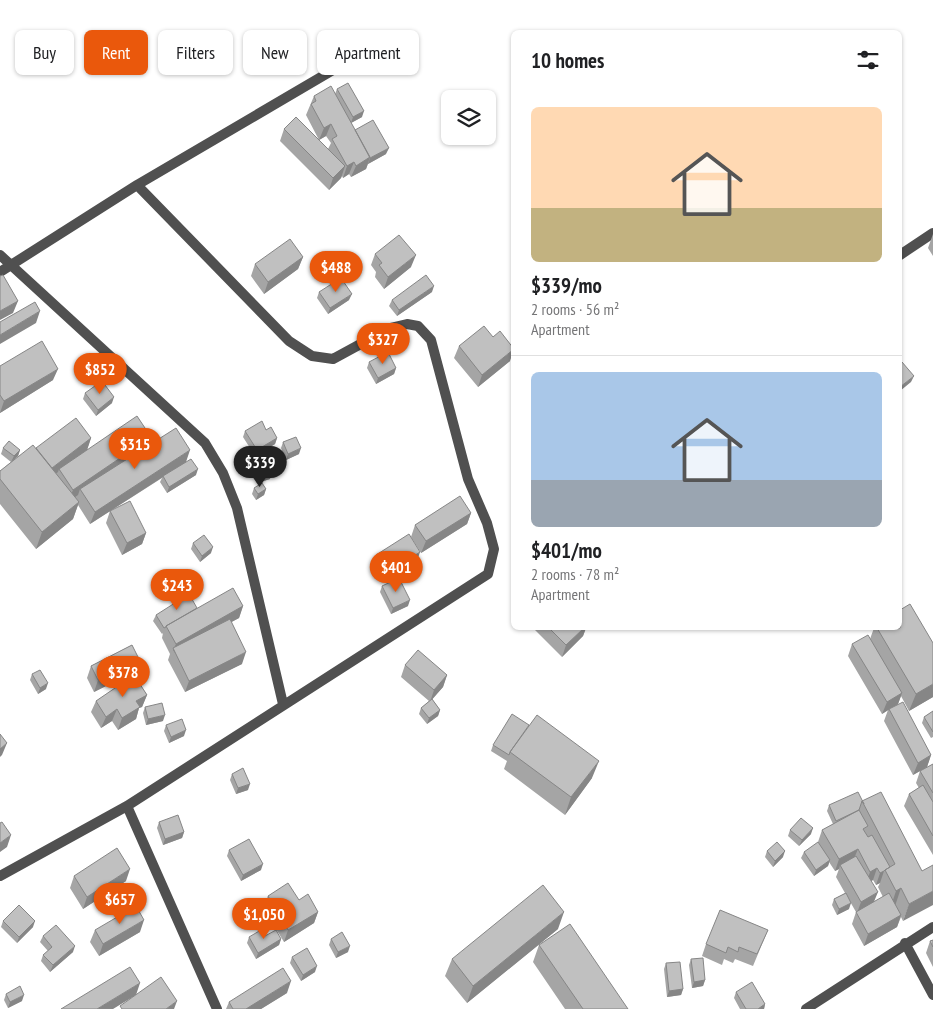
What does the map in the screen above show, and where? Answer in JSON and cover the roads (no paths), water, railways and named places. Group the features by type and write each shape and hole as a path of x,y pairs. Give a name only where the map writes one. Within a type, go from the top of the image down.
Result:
{"street":[{"path":"0,272 138,185 324,75"},
{"path":"0,876 127,806 488,574 494,549 487,522 468,479 431,340 418,326 407,324 390,328 333,359 312,356 289,341 138,185"},
{"path":"902,254 933,233"},
{"path":"0,255 205,442 223,473 237,508 284,704"},
{"path":"127,806 217,1009"},
{"path":"806,1009 904,943 933,927"},
{"path":"904,943 933,995"}]}
